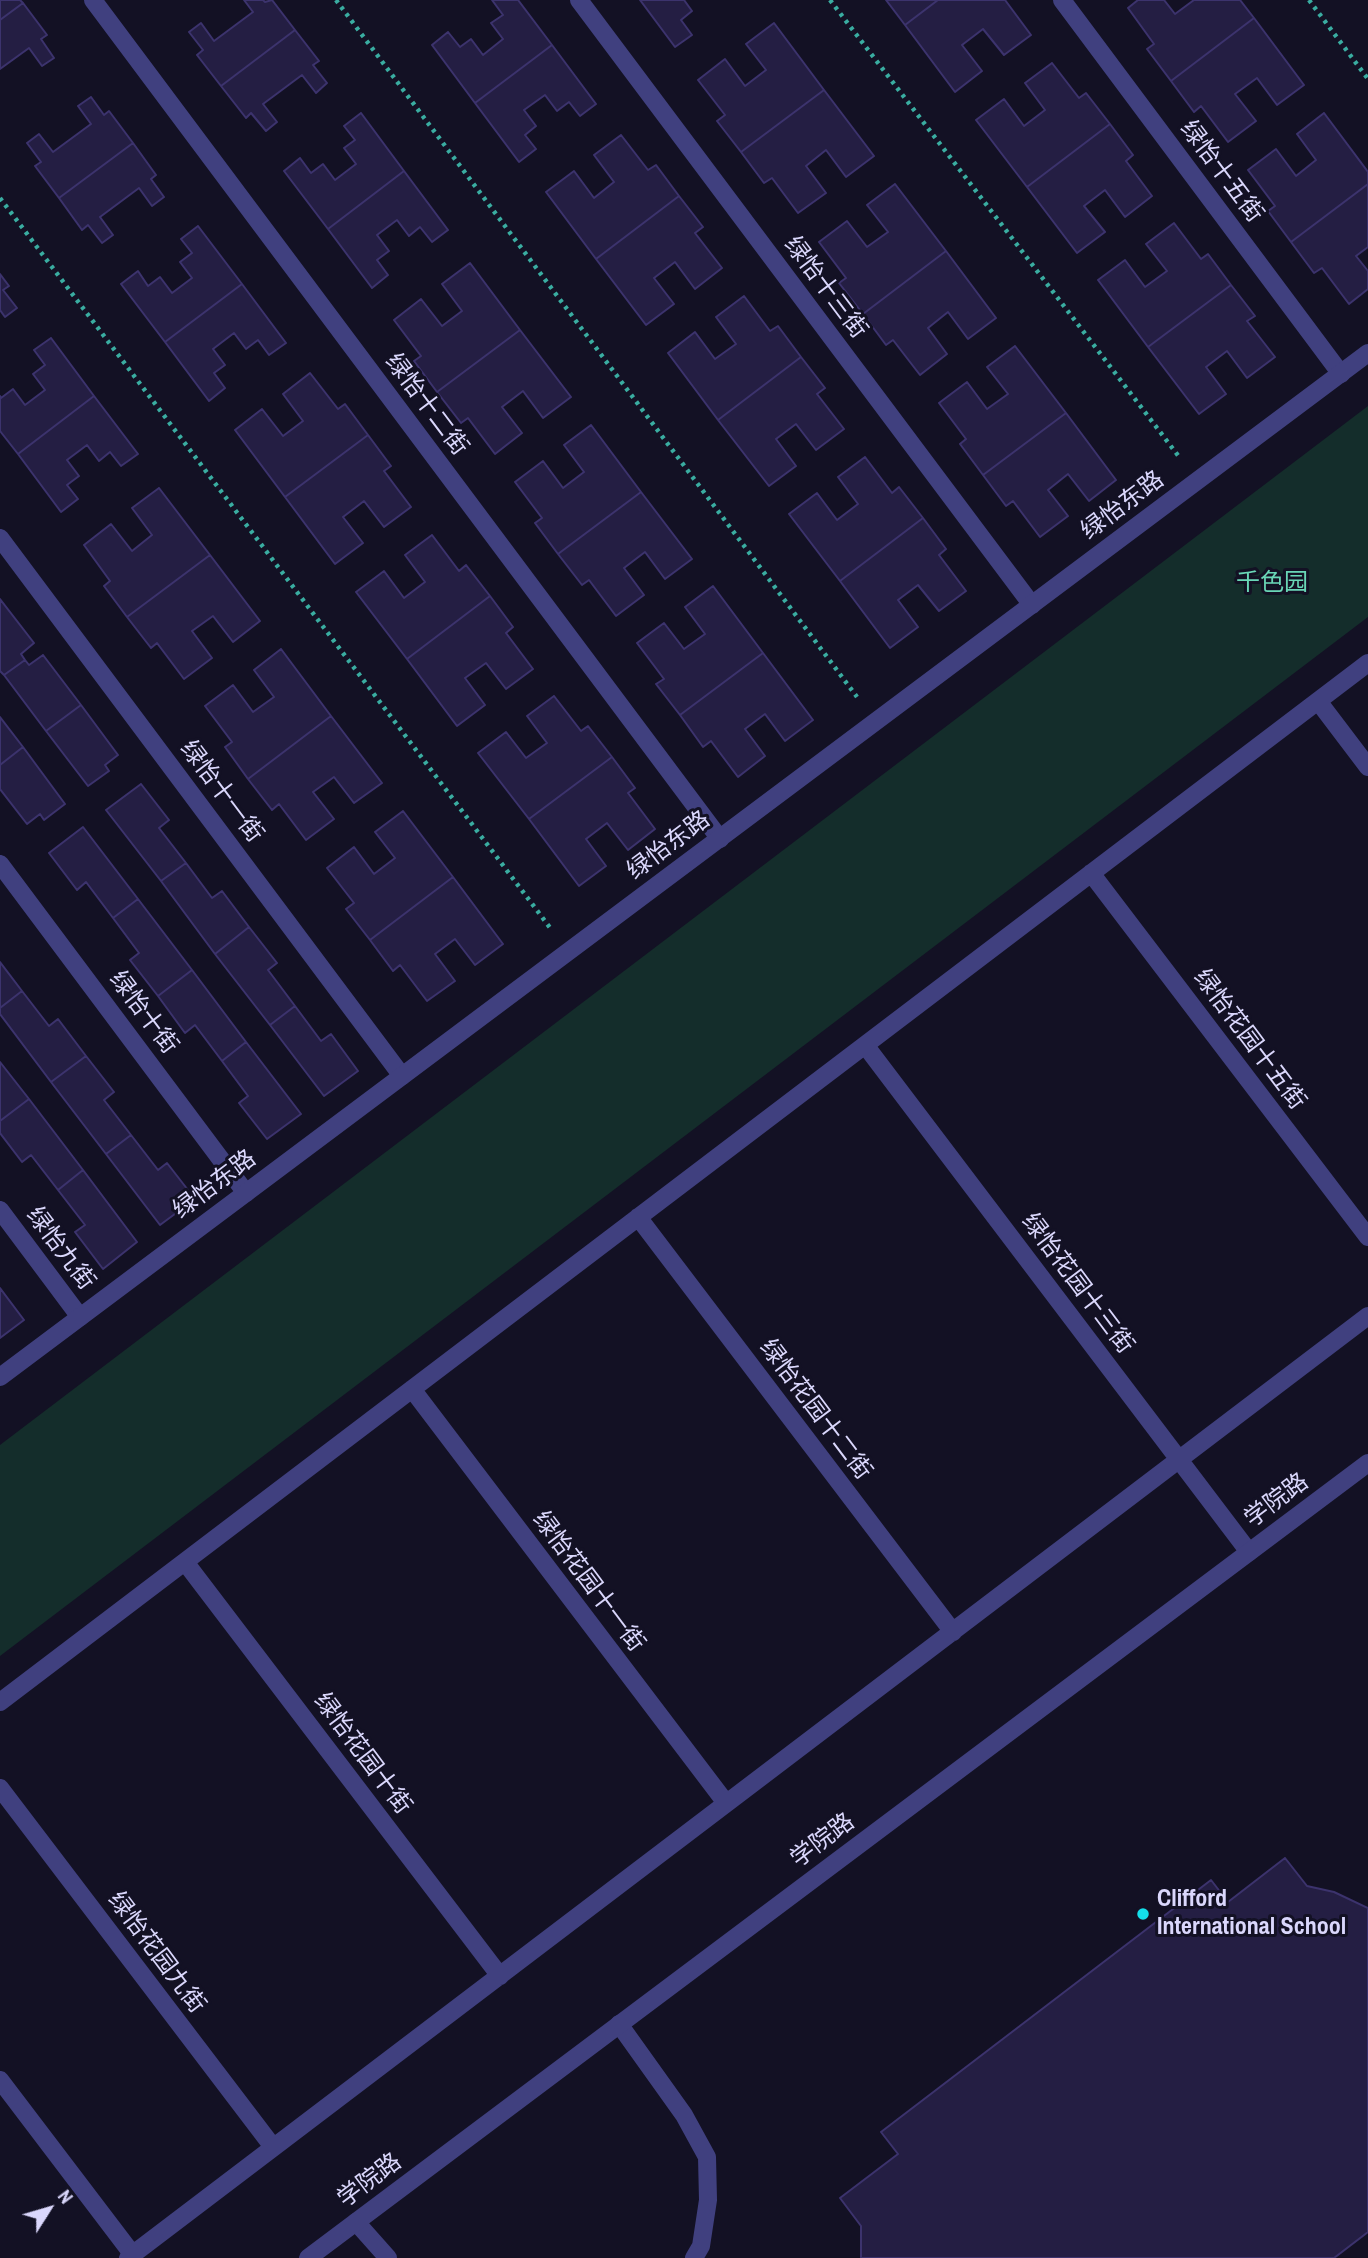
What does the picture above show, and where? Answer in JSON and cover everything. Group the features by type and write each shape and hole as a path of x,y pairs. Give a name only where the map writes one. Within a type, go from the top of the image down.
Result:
{"street":[{"name":"绿怡十二街","path":"93,0 720,839"},
{"name":"绿怡十三街","path":"579,0 1032,605"},
{"name":"绿怡十五街","path":"1062,0 1341,374"},
{"name":"绿怡东路","path":"0,1377 1368,354"},
{"name":"绿怡十一街","path":"0,538 402,1076"},
{"path":"0,1702 1368,663"},
{"path":"1318,701 1368,767"},
{"name":"绿怡十街","path":"0,864 246,1193"},
{"name":"绿怡花园十五街","path":"1091,873 1368,1237"},
{"name":"绿怡花园十三街","path":"865,1045 1249,1552"},
{"name":"绿怡九街","path":"0,1210 80,1317"},
{"name":"绿怡花园十二街","path":"638,1217 953,1632"},
{"path":"0,2080 130,2256 1368,1316"},
{"name":"绿怡花园十一街","path":"412,1389 726,1803"},
{"name":"学院路","path":"308,2258 1368,1463"},
{"name":"绿怡花园十街","path":"185,1562 500,1976"},
{"name":"绿怡花园九街","path":"0,1788 273,2147"},
{"path":"619,2024 684,2115 707,2157 708,2200 701,2246 694,2258"},
{"path":"356,2222 388,2258"}],"path":[{"path":"336,0 875,722"},
{"path":"830,0 1198,481"},
{"path":"1309,0 1368,79"},
{"path":"0,198 568,952"}],"green space":[{"name":"千色园","path":"1368,406 1368,617 0,1656 0,1445"}],"building":[{"path":"0,0 20,0 23,3 0,20"},
{"path":"244,0 272,0 295,30 221,86 197,55 203,50 189,32 201,23 214,41 253,12"},
{"path":"492,0 518,0 552,45 475,103 432,45 448,32 460,47 471,39 483,55 503,39 491,23 503,15"},
{"path":"640,0 684,0 692,11 681,20 692,35 675,47"},
{"path":"886,0 938,0 905,25"},
{"path":"938,0 1005,0 1031,35 1004,55 983,29 962,45 982,71 955,92 905,25"},
{"path":"1138,0 1164,0 1175,14 1194,0 1240,0 1254,18 1171,81 1147,49 1154,44 1128,8"},
{"path":"23,3 47,35 41,39 54,58 42,66 29,48 0,69 0,20"},
{"path":"1254,18 1304,85 1277,105 1257,78 1235,94 1256,121 1228,142 1201,106 1194,112 1171,81"},
{"path":"774,23 824,90 741,152 717,121 725,115 698,80 725,59 745,86 766,70 746,44"},
{"path":"295,30 319,61 313,65 327,83 316,93 302,75 263,104 277,122 266,131 251,113 246,118 221,86"},
{"path":"552,45 596,104 580,116 569,102 557,111 545,95 524,110 536,126 525,135 536,149 519,162 475,103"},
{"path":"1052,63 1079,98 1086,93 1110,124 1027,187 976,120 1004,99 1024,126 1045,110 1025,83"},
{"path":"824,90 874,156 846,177 826,150 806,166 826,193 798,213 772,178 764,183 741,152"},
{"path":"91,97 104,115 109,111 133,143 59,198 35,166 41,162 27,143 39,134 53,152 91,124 78,106"},
{"path":"361,113 404,171 328,229 284,171 300,158 311,173 323,164 335,180 356,164 344,148 355,140 344,126"},
{"path":"1324,113 1368,172 1368,184 1291,242 1268,211 1275,206 1248,170 1276,149 1296,176 1316,160 1297,134"},
{"path":"1110,124 1133,155 1126,161 1152,196 1125,217 1105,190 1084,206 1105,232 1077,253 1027,187"},
{"path":"621,135 648,170 656,165 679,196 596,259 546,192 574,171 594,198 614,182 594,155"},
{"path":"133,143 156,175 151,179 164,197 152,206 139,188 100,217 113,235 102,243 88,225 82,230 59,198"},
{"path":"404,171 448,230 432,242 420,227 409,236 397,220 377,235 389,251 377,260 388,275 372,288 328,229"},
{"path":"895,184 946,251 863,314 839,283 846,278 819,242 847,221 867,247 888,232 867,205"},
{"path":"1368,184 1368,247 1356,256 1368,271 1368,289 1349,304 1322,268 1314,273 1291,242"},
{"path":"679,196 703,227 695,233 722,268 695,289 675,262 654,278 674,304 646,325 596,259"},
{"path":"1174,223 1201,259 1208,254 1231,285 1148,347 1098,280 1125,260 1145,287 1167,271 1146,244"},
{"path":"198,226 242,284 165,342 121,284 138,271 148,286 160,277 172,293 192,278 180,262 192,253 181,239"},
{"path":"946,251 996,318 968,339 948,312 928,328 947,354 920,375 893,340 886,345 863,314"},
{"path":"470,263 520,330 437,392 414,361 421,356 394,320 421,299 442,326 462,311 442,284"},
{"path":"0,274 9,286 3,290 17,308 5,317 0,310"},
{"path":"242,284 286,343 269,355 258,340 246,349 234,333 213,349 225,365 214,373 225,388 209,401 165,342"},
{"path":"1231,285 1255,316 1247,321 1275,357 1247,378 1227,351 1206,367 1226,394 1199,414 1148,347"},
{"path":"744,296 770,331 778,326 801,357 718,420 668,353 695,332 715,359 736,344 716,317"},
{"path":"520,330 571,397 543,418 523,391 502,407 522,433 495,454 468,418 461,423 437,392"},
{"path":"51,338 94,396 18,454 0,431 0,396 1,398 13,389 25,405 45,390 33,374 45,365 34,350"},
{"path":"1015,346 1066,413 983,475 960,444 966,439 939,403 967,382 987,409 1008,394 987,367"},
{"path":"801,357 825,388 817,394 844,429 816,450 796,424 776,439 796,466 769,486 718,420"},
{"path":"310,373 338,409 345,404 368,435 285,497 235,430 262,409 283,436 303,421 283,394"},
{"path":"94,396 138,454 121,466 110,452 99,461 87,445 67,460 79,476 67,485 78,499 61,512 18,454"},
{"path":"1066,413 1116,480 1089,501 1068,474 1048,490 1068,516 1040,537 1013,501 1006,506 983,475"},
{"path":"591,425 641,492 558,554 535,523 542,518 515,482 543,461 563,488 584,472 564,445"},
{"path":"368,435 391,466 384,471 411,507 384,527 364,501 343,517 363,543 335,564 285,497"},
{"path":"865,457 892,493 899,487 923,518 840,581 789,514 817,493 837,520 858,504 838,477"},
{"path":"159,488 210,555 127,617 104,586 110,581 84,545 111,524 132,551 152,535 132,508"},
{"path":"641,492 692,559 665,579 645,552 624,568 644,595 616,616 589,580 582,585 558,554"},
{"path":"923,518 946,549 939,555 966,591 939,611 918,585 898,600 918,627 890,648 840,581"},
{"path":"432,535 459,571 466,565 490,596 407,659 356,592 384,571 404,598 425,582 405,555"},
{"path":"210,555 260,621 233,642 213,616 192,631 212,658 184,679 157,643 151,648 127,617"},
{"path":"713,586 763,653 680,715 656,684 664,679 637,643 664,623 684,649 705,634 685,607"},
{"path":"490,596 513,627 506,633 533,669 506,689 486,663 465,678 485,705 457,726 407,659"},
{"path":"0,599 34,643 21,654 25,660 4,675 0,671"},
{"path":"281,649 331,716 248,779 225,747 232,742 205,706 233,685 253,712 274,697 254,670"},
{"path":"763,653 813,720 785,741 765,714 745,729 765,756 738,777 711,741 703,747 680,715"},
{"path":"43,655 81,705 46,731 4,675 25,660 29,665"},
{"path":"554,696 581,731 588,726 612,757 529,819 478,753 506,732 526,758 547,743 527,716"},
{"path":"81,705 118,755 105,765 109,771 88,786 46,731"},
{"path":"331,716 382,783 354,803 334,777 313,792 334,819 306,840 279,804 272,810 248,779"},
{"path":"0,717 23,747 0,765"},
{"path":"23,747 65,804 44,820 40,814 27,824 0,789 0,765"},
{"path":"612,757 635,788 628,793 655,829 628,850 607,823 586,839 606,866 579,886 529,819"},
{"path":"141,784 169,820 159,828 186,863 161,881 106,810"},
{"path":"403,811 453,877 370,940 346,909 354,903 327,868 354,847 374,874 395,858 375,832"},
{"path":"83,827 138,899 113,918 86,882 77,890 49,853"},
{"path":"186,863 212,898 222,891 249,927 215,954 161,881"},
{"path":"453,877 503,944 475,965 455,939 435,954 455,981 427,1001 400,965 393,971 370,940"},
{"path":"138,899 192,970 158,996 130,960 139,953 113,918"},
{"path":"249,927 277,963 268,970 295,1006 270,1025 215,954"},
{"path":"0,962 22,991 0,1008"},
{"path":"192,970 246,1042 222,1061 195,1025 185,1033 158,996"},
{"path":"22,991 49,1026 58,1019 86,1056 51,1082 0,1014 0,1008"},
{"path":"295,1006 321,1041 331,1034 358,1071 324,1096 270,1025"},
{"path":"246,1042 301,1114 267,1139 239,1103 248,1096 222,1061"},
{"path":"86,1056 114,1092 104,1100 131,1135 106,1154 51,1082"},
{"path":"0,1062 29,1099 0,1121"},
{"path":"29,1099 83,1170 58,1190 31,1155 22,1162 0,1133 0,1121"},
{"path":"131,1135 158,1170 167,1163 195,1199 160,1225 106,1154"},
{"path":"83,1170 137,1242 103,1269 75,1232 85,1225 58,1190"},
{"path":"0,1288 24,1320 0,1338"},
{"path":"1285,1858 1307,1886 1334,1892 1368,1908 1368,2232 1334,2258 861,2258 861,2226 840,2198 898,2154 881,2132 1211,1880 1228,1902"}],"place":[{"name":"Clifford International School","path":"1143,1914"}]}
